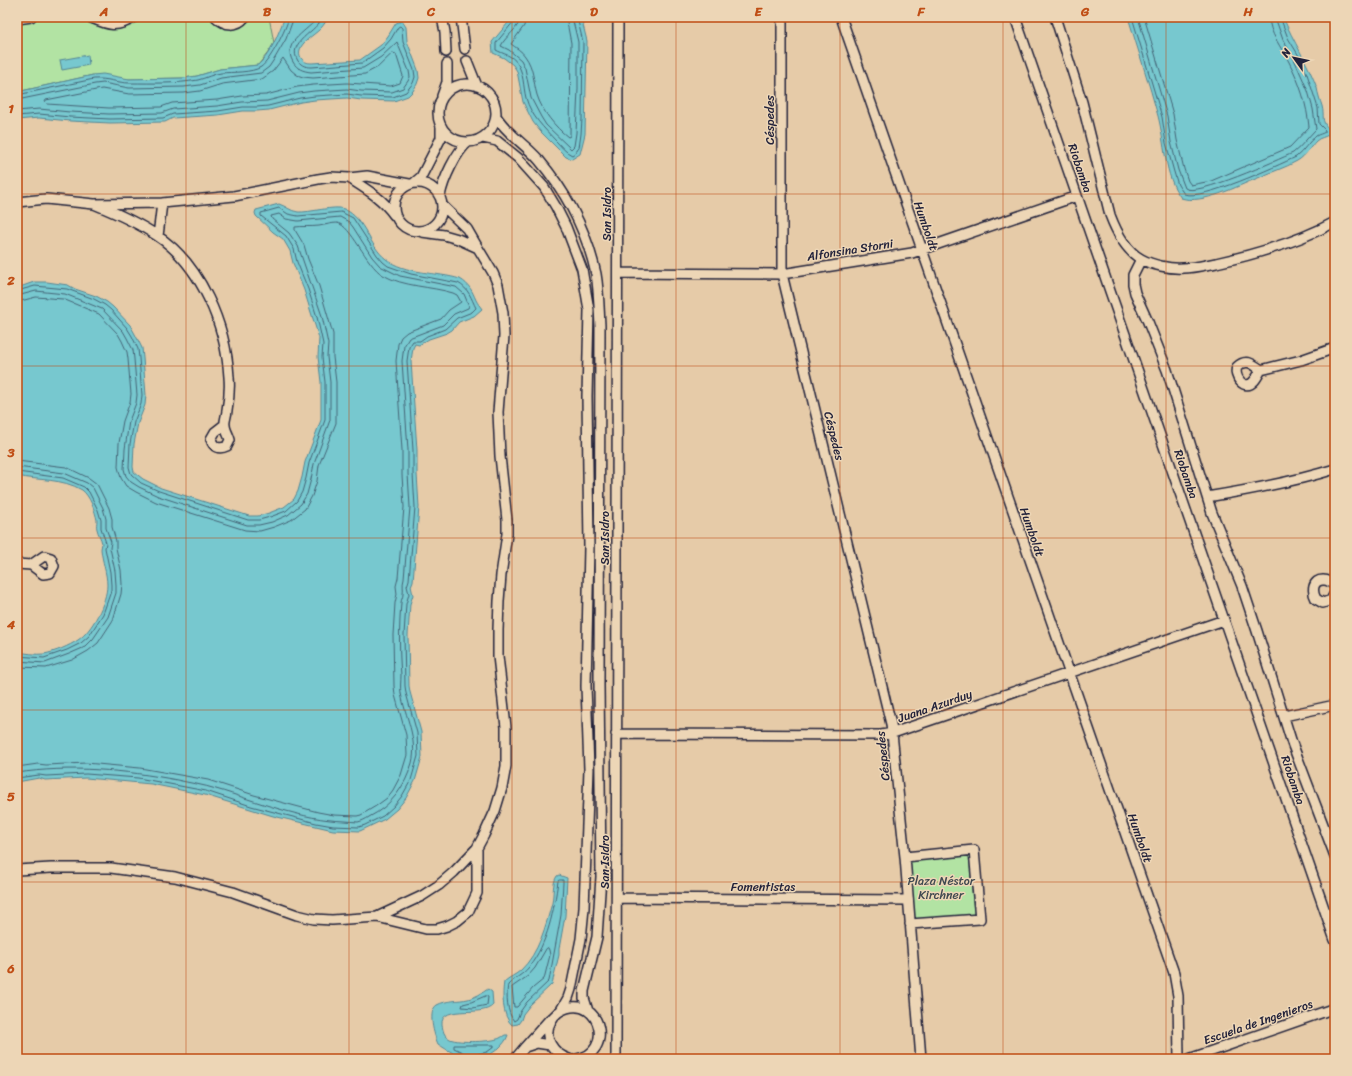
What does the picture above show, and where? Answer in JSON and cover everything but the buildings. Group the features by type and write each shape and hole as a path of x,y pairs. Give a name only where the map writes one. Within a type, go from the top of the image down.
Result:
{"street":[{"path":"17,20 31,17"},
{"path":"89,17 112,25 120,25 135,17"},
{"path":"212,17 228,24 242,20 245,21 250,17"},
{"path":"442,17 445,32 446,52"},
{"path":"461,17 465,49"},
{"name":"San Isidro","path":"616,1059 616,734 619,273 618,17"},
{"name":"Céspedes","path":"782,17 782,274 893,733 905,857 921,1059"},
{"name":"Humboldt","path":"841,17 1174,973 1178,996 1179,1059"},
{"name":"Riobamba","path":"1016,17 1076,196 1335,940"},
{"path":"1055,17 1082,102 1110,215 1121,240 1141,259 1168,267 1183,268 1201,266 1253,254 1279,246 1320,231 1335,222"},
{"path":"445,32 462,29"},
{"path":"467,61 477,86"},
{"path":"396,218 394,204 396,196 402,189 421,177 442,138 438,115 441,99 447,82 447,64"},
{"path":"441,99 448,91 457,86 467,84 477,86 482,88 490,96 495,105 496,116 490,131 483,138 473,142 462,142 452,138 447,135 441,126"},
{"path":"496,116 503,127 523,144 549,172 573,210 585,236 596,274 599,309 600,884 597,937 584,991 584,998 588,1011 597,1022 600,1031 597,1045 587,1057 577,1059"},
{"path":"483,138 497,141 518,158 537,179 552,200 566,227 580,264 586,288 589,310 587,396 589,525 586,686 589,769 584,916 581,940 568,998 549,1025 547,1035 550,1044 561,1057 569,1059"},
{"path":"419,231 428,230 438,221 442,213 441,200 444,181 461,148 468,142"},
{"path":"17,202 46,199 94,204 162,203 234,196 331,177 349,178 367,176 427,184 434,189 441,200 466,229 493,273 498,286 503,313 504,336 498,412 500,456 507,527 498,602 498,643 500,683 506,727 506,766 502,788 495,810 477,848 454,872 438,885 422,896 377,917"},
{"path":"349,178 383,200 405,228 444,235 458,239 478,248"},
{"name":"Alfonsina Storni","path":"619,273 782,274 921,250 1076,196"},
{"path":"158,236 162,203"},
{"path":"94,204 119,214 158,236 173,249 193,273 207,296 216,314 227,355 230,378 229,398 224,425"},
{"path":"1141,259 1134,275 1134,288 1167,370 1207,497 1244,593 1284,716 1335,856"},
{"path":"589,310 599,309"},
{"path":"1261,370 1301,360 1335,348"},
{"path":"1207,497 1261,488 1305,478 1335,469"},
{"path":"589,525 600,526"},
{"path":"17,564 31,565"},
{"path":"1335,586 1325,580 1321,580 1314,585 1313,591 1316,599 1323,603 1331,600 1335,593"},
{"name":"Juana Azurduy","path":"616,734 881,735 893,733 1224,620"},
{"path":"1284,716 1335,706"},
{"path":"588,744 600,744"},
{"path":"17,870 82,867 143,872 207,884 277,909 314,919 332,920 377,917 426,929 437,929 448,926 457,921 468,912 474,902 477,893 477,848"},
{"path":"905,857 974,850 980,918 910,924"},
{"name":"Fomentistas","path":"617,898 908,900"},
{"path":"515,1059 544,1025 557,1013 574,1007 588,1011"},
{"name":"Escuela de Ingenieros","path":"1189,1059 1335,1008"},
{"path":"525,1047 537,1043 550,1044"}],"green space":[{"path":"17,17 269,17 274,43 258,65 220,69 197,76 184,78 129,79 93,75 17,92"},
{"name":"Plaza Néstor Kirchner","path":"969,856 974,915 914,920 909,861"}],"water":[{"path":"285,17 328,17 322,27 302,45 300,49 301,58 310,63 360,60 381,45 396,23 402,21 406,27 407,41 418,70 419,78 417,84 408,96 394,101 347,98 315,100 269,110 173,118 165,122 110,123 39,118 17,120 17,92 93,75 103,74 129,79 184,78 197,76 220,69 258,65 271,49"},
{"path":"513,17 581,17 587,41 585,134 580,154 572,159 566,157 533,122 523,102 517,71 513,65 504,58 493,53 492,42"},
{"path":"1128,17 1283,17 1317,88 1323,110 1324,121 1329,129 1329,134 1316,141 1300,159 1283,168 1220,194 1199,199 1181,198 1171,180 1158,116"},
{"path":"88,55 89,65 62,70 60,60"},
{"path":"279,204 298,212 335,208 344,209 357,219 375,247 386,259 393,264 412,270 460,279 470,288 482,309 474,316 459,322 447,333 429,339 419,345 415,344 411,361 419,507 413,581 411,586 413,595 410,604 408,635 409,686 421,732 422,757 415,781 406,798 397,809 385,819 360,831 333,830 273,816 205,795 151,784 86,778 45,780 39,778 17,782 17,652 44,654 53,652 78,640 88,630 98,616 102,608 107,585 102,558 102,543 97,528 97,520 92,504 85,493 82,490 66,483 17,476 17,288 34,282 68,285 107,302 130,325 142,348 146,395 145,405 138,423 134,444 134,472 143,479 161,488 249,516 258,516 269,513 284,507 294,499 298,491 305,462 321,420 321,382 318,357 319,338 304,290 293,263 290,251 283,239 273,232 256,216 255,213 256,210"},
{"path":"559,875 567,878 565,916 559,955 552,984 530,1005 518,1024 512,1025 506,1016 505,1011 503,999 504,982 521,970 533,955 541,938 552,903 554,882"},
{"path":"488,989 492,992 493,1005 487,1009 479,1011 452,1013 445,1016 442,1021 443,1030 445,1035 449,1038 460,1041 475,1042 496,1039 508,1035 502,1045 491,1054 484,1057 468,1058 453,1053 438,1044 432,1023 432,1012 434,1008 444,1002 471,998"}]}
